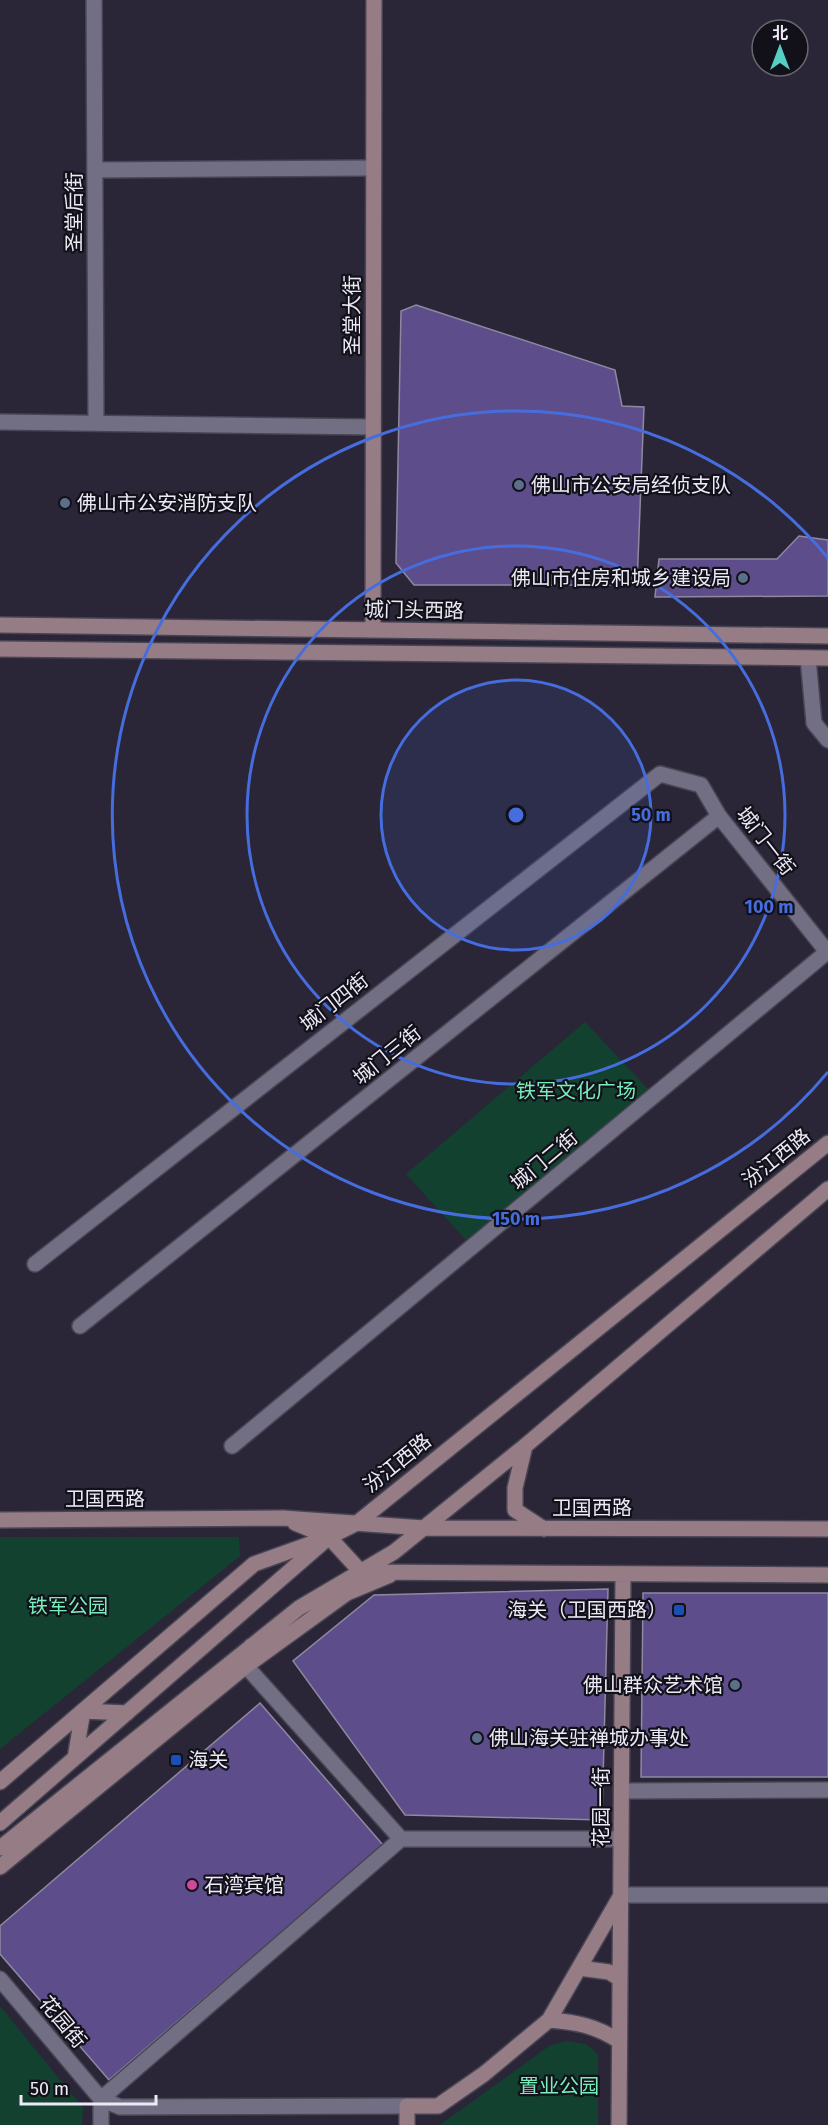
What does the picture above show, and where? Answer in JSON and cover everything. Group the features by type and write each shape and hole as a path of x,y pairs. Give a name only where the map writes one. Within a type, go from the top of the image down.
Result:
{"main road":[{"name":"圣堂大街","path":"373,630 374,0"},
{"name":"城门头西路","path":"0,625 828,636"},
{"path":"0,649 828,658"},
{"name":"汾江西路","path":"0,1823 329,1538 357,1523 828,1143"},
{"path":"0,1848 299,1608 394,1552 525,1446 828,1189"},
{"path":"525,1446 515,1488 515,1510 544,1529"},
{"path":"283,1518 329,1538 361,1572 828,1575"},
{"name":"卫国西路","path":"0,1520 283,1518 424,1528 828,1529"},
{"path":"0,1782 254,1564 329,1538"},
{"path":"0,1867 246,1666 347,1593 398,1572"},
{"name":"花园一街","path":"407,2106 438,2106 484,2074 549,2020 621,1895 623,1575"},
{"path":"246,1666 251,1646"},
{"path":"83,1711 127,1713"},
{"path":"75,1758 83,1711"},
{"path":"619,2125 621,1895"},
{"path":"579,1968 609,1972 620,1979"},
{"path":"549,2020 571,2021 600,2028 619,2041"},
{"path":"407,2106 407,2125"}],"street":[{"name":"圣堂后街","path":"94,0 96,423"},
{"path":"95,170 373,168"},
{"path":"0,422 373,427"},
{"path":"808,658 814,723 828,740"},
{"name":"城门一街","path":"660,774 701,785 719,816 828,953"},
{"name":"城门四街","path":"35,1264 660,774"},
{"name":"城门三街","path":"80,1326 719,816"},
{"name":"城门二街","path":"232,1446 828,953"},
{"path":"246,1666 401,1839"},
{"path":"622,1791 828,1790"},
{"path":"101,2125 101,2099 401,1839 621,1839"},
{"path":"621,1895 828,1895"},
{"name":"花园街","path":"0,1979 101,2099"},
{"path":"101,2099 120,2107 407,2106"}],"green space":[{"name":"铁军文化广场","path":"585,1022 650,1091 466,1240 406,1174"},
{"name":"铁军公园","path":"0,1537 239,1537 240,1556 0,1749"},
{"path":"0,2006 83,2108 82,2125 0,2125"},
{"name":"置业公园","path":"566,2041 586,2044 598,2054 598,2125 440,2125 549,2046"}],"building":[{"name":"佛山市公安局经侦支队","path":"416,305 615,370 622,406 644,407 637,585 414,585 396,563 401,311"},
{"name":"佛山市住房和城乡建设局","path":"799,536 828,540 828,596 655,597 659,559 777,559"},
{"name":"佛山海关驻禅城办事处","path":"608,1589 602,1820 405,1815 293,1661 374,1595"},
{"name":"佛山群众艺术馆","path":"643,1593 828,1593 828,1777 641,1777"},
{"name":"石湾宾馆","path":"260,1703 383,1845 109,2080 0,1954 0,1926"}],"place":[{"name":"佛山市公安局经侦支队","path":"519,485"},
{"name":"佛山市公安消防支队","path":"65,503"},
{"name":"佛山市住房和城乡建设局","path":"743,578"},
{"name":"海关（卫国西路）","path":"679,1610"},
{"name":"佛山群众艺术馆","path":"735,1685"},
{"name":"佛山海关驻禅城办事处","path":"477,1738"},
{"name":"海关","path":"176,1760"},
{"name":"石湾宾馆","path":"192,1885"}]}
